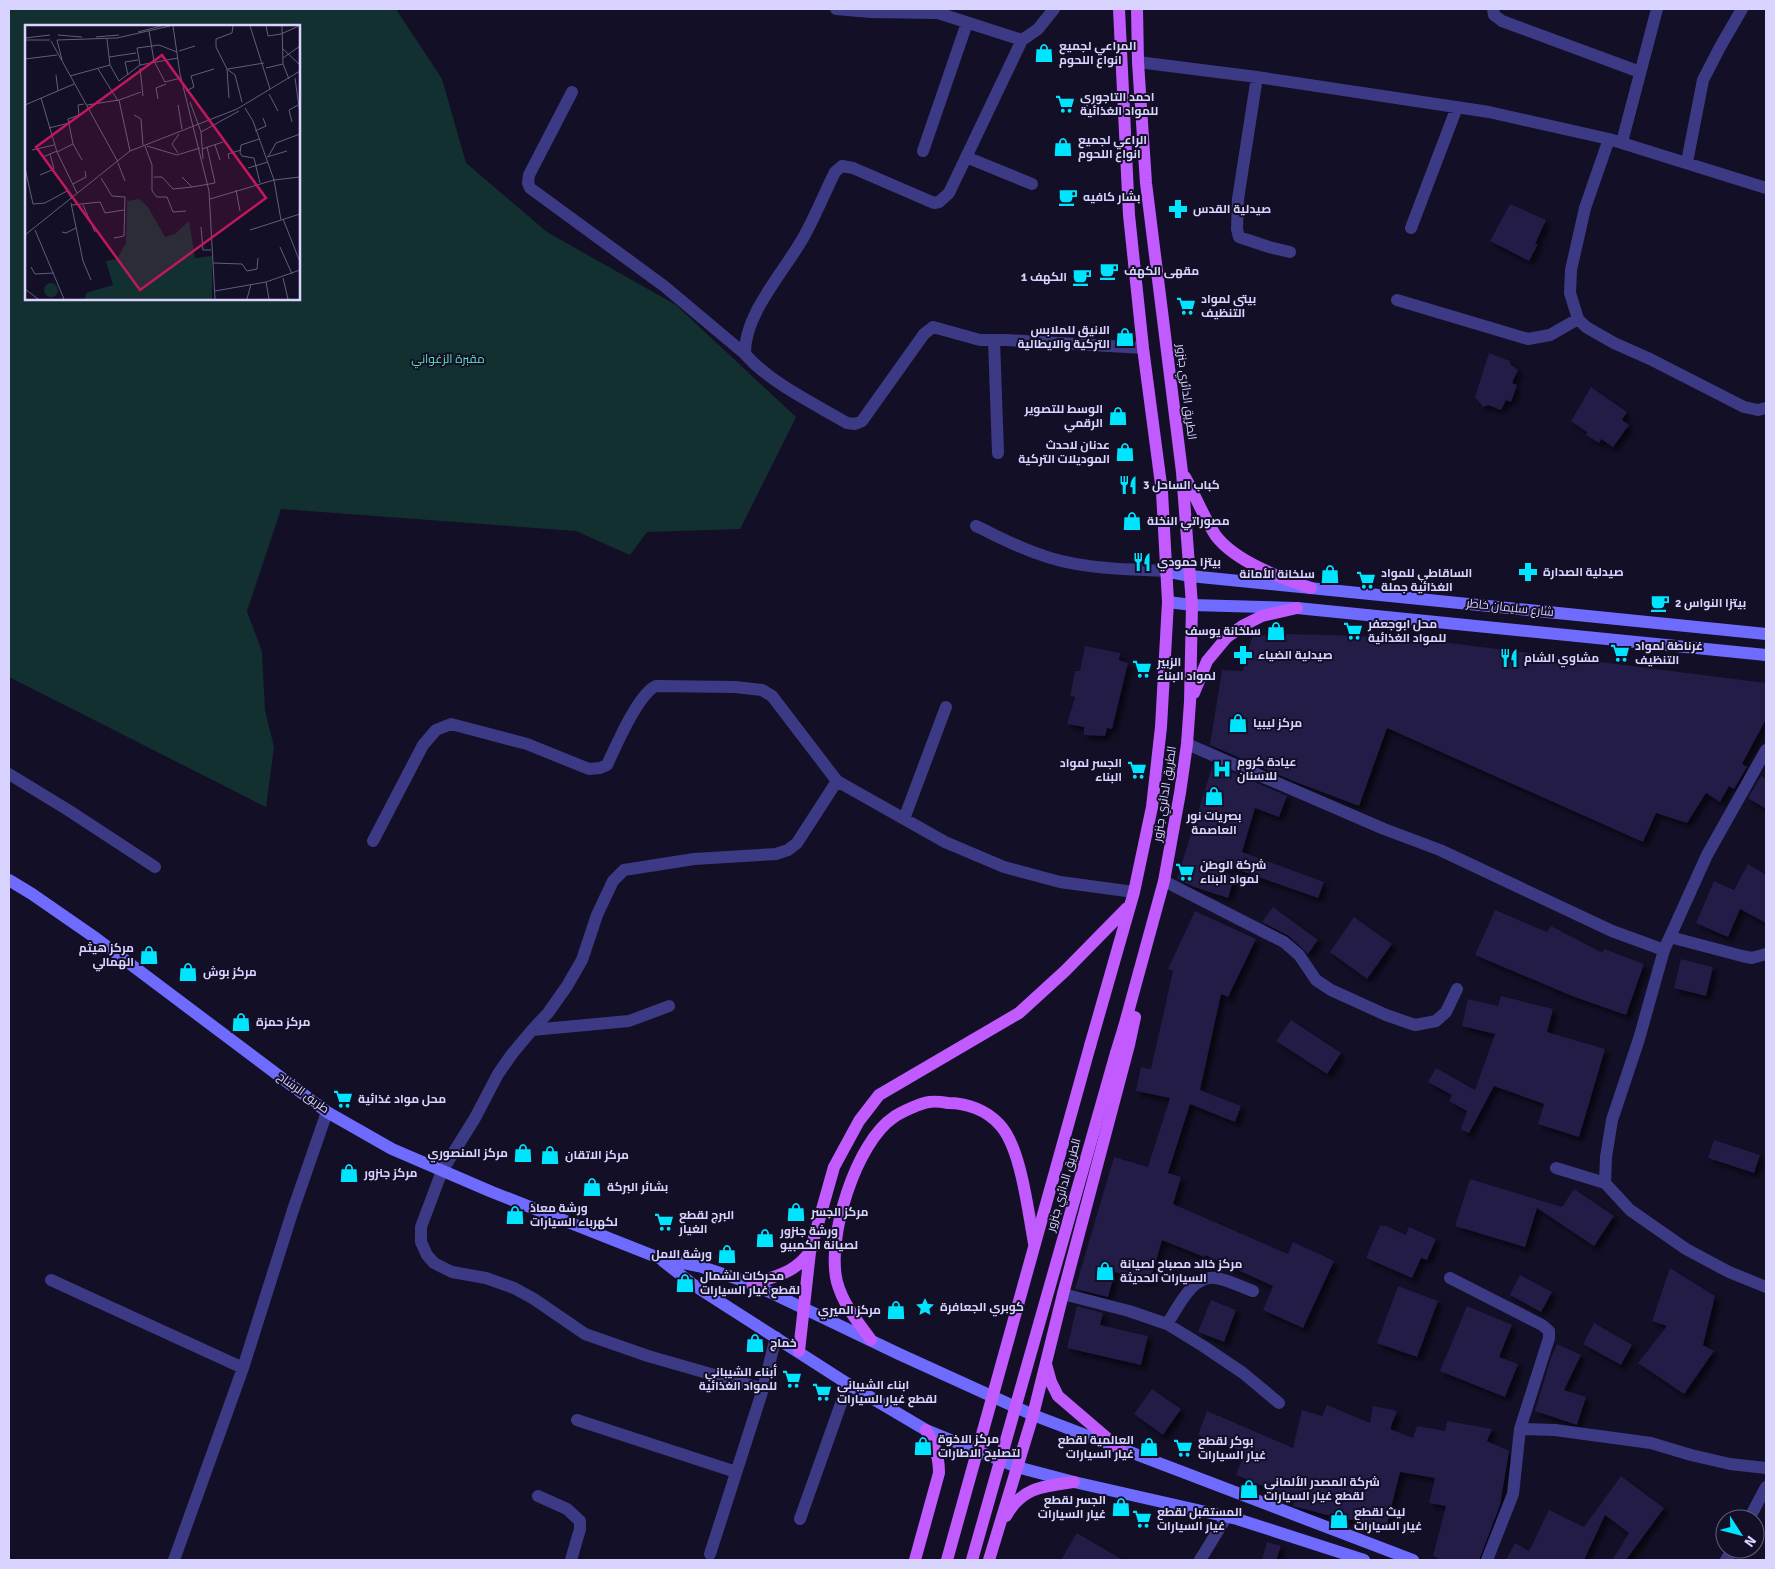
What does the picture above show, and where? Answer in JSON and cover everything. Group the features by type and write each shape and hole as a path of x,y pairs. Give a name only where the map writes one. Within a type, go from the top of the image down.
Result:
{"main road":[{"name":"الطريق الدائري جنزور","path":"947,1560 1034,1243 1134,892 1152,807 1161,727 1168,602 1162,492 1143,348 1130,215 1119,9"},
{"name":"الطريق الدائري جنزور","path":"972,1560 1164,881 1187,744 1192,605 1182,472 1146,183 1138,62 1137,9"},
{"path":"1182,472 1217,536 1230,549 1274,575 1311,588"},
{"name":"شارع سليمان خاطر","path":"1165,571 1190,576 1766,634"},
{"name":"شارع سليمان خاطر","path":"1168,602 1192,605 1297,608 1766,655"},
{"path":"1190,702 1206,660 1227,637 1244,625 1262,616 1297,608"},
{"name":"طريق الرشاح","path":"9,880 97,939 327,1112 392,1150 659,1258"},
{"path":"800,1351 810,1252 834,1167 859,1121 879,1095 1019,1013 1065,971 1129,906"},
{"path":"989,1560 1033,1415 1062,1294 1129,1045 1142,983 1146,946"},
{"path":"871,1340 842,1298 836,1279 834,1252 838,1226 849,1186 863,1153 880,1129 895,1116 929,1102 956,1103 978,1108 999,1124 1011,1141 1016,1156 1034,1243"},
{"path":"753,1284 792,1270 810,1252"},
{"path":"659,1258 702,1267 753,1284 899,1354 1033,1415 1413,1560"},
{"path":"659,1258 695,1286 800,1351 848,1384 926,1430 1017,1467 1074,1482 1227,1516 1345,1557 1364,1560"},
{"path":"1046,1364 1051,1382 1058,1396 1122,1450"},
{"path":"915,1560 940,1473 940,1459 936,1446 926,1430"},
{"path":"997,1531 1011,1508 1027,1493 1038,1487 1074,1482"}],"street":[{"path":"836,9 871,12 938,13 1022,40"},
{"path":"746,354 745,344 761,305 803,238 838,168 842,166 853,168 934,203 939,202 949,193 1022,40 1038,29 1054,9"},
{"path":"1493,9 1494,15 1502,20 1640,72"},
{"path":"1622,142 1656,9"},
{"path":"1686,162 1703,80 1742,9"},
{"path":"923,151 967,23"},
{"path":"1138,62 1257,77 1489,112 1622,142 1766,188"},
{"path":"1257,77 1238,199 1237,229 1239,237 1290,252"},
{"path":"572,92 529,175 528,183 530,188 664,286 746,354 754,365 797,394 847,423 855,424 862,421 930,328 933,327 980,340 1143,348"},
{"path":"1411,228 1457,107"},
{"path":"1609,139 1585,208 1571,270 1570,293 1578,319 1586,328 1614,343 1650,359 1744,407 1758,410 1766,408"},
{"path":"966,157 1032,184"},
{"path":"1397,300 1528,339 1550,335 1578,319"},
{"path":"994,340 998,453"},
{"path":"976,526 1036,554 1073,564 1165,571"},
{"path":"373,841 422,745 436,730 450,724 527,744 589,769 600,768 606,765 645,693 650,688 656,686 735,687 762,690 772,696 837,781 945,842 1004,867 1060,882 1134,892"},
{"path":"904,819 946,706"},
{"path":"1187,744 1375,825 1440,850 1612,931 1664,950"},
{"path":"1605,1182 1606,1157 1612,1120 1639,1039 1664,950 1707,855 1766,750"},
{"path":"9,774 155,867"},
{"path":"763,1389 648,1356 584,1334 534,1299 514,1288 486,1278 452,1272 434,1263 427,1255 421,1242 421,1227 442,1171 475,1118 498,1074 517,1048 548,1013 582,960 597,915 613,881 624,870 694,859 758,856 788,850 797,843 837,781"},
{"path":"1164,881 1284,942 1299,955 1316,980 1331,990 1386,1015 1415,1025 1436,1021 1446,1012 1457,989"},
{"path":"1670,937 1752,958 1766,954"},
{"path":"532,1030 630,1021 669,1006"},
{"path":"174,1560 243,1368 293,1210 327,1112"},
{"path":"1556,1168 1605,1182 1630,1210 1686,1249 1729,1272 1766,1288"},
{"path":"1167,1324 1193,1286 1205,1278 1216,1278 1254,1291"},
{"path":"1450,1278 1542,1325 1549,1331 1549,1338 1520,1429 1513,1494 1488,1560"},
{"path":"51,1280 243,1368"},
{"path":"1062,1294 1129,1311 1167,1324 1243,1373 1279,1404"},
{"path":"710,1554 763,1389 776,1337"},
{"path":"800,1519 848,1384"},
{"path":"577,1420 736,1472"},
{"path":"1520,1429 1555,1430 1651,1443 1724,1463 1766,1468"},
{"path":"1754,1509 1766,1487"},
{"path":"538,1496 567,1509 580,1521 580,1529 571,1560"},
{"path":"1200,1560 1227,1516"}],"green space":[{"name":"مقبرة الزغواني","path":"9,9 396,9 442,79 466,163 547,232 676,305 796,417 740,529 647,532 630,555 576,531 281,509 247,611 262,652 265,710 274,747 266,807 9,677"}],"building":[{"path":"1510,204 1546,220 1535,244 1538,244 1529,261 1490,241"},
{"path":"1489,353 1510,361 1510,364 1518,370 1512,383 1517,385 1511,402 1506,400 1501,410 1488,405 1483,407 1475,397"},
{"path":"1591,387 1627,412 1622,420 1629,425 1613,447 1601,439 1599,443 1586,435 1587,432 1571,421"},
{"path":"1274,634 1426,640 1766,683 1766,719 1742,764 1747,767 1734,789 1729,786 1720,802 1706,793 1687,823 1656,813 1643,842 1387,728 1359,806 1293,781 1210,745 1222,670 1243,671 1252,637"},
{"path":"1085,646 1120,653 1119,660 1128,663 1112,729 1107,728 1105,736 1084,735 1084,727 1067,724 1075,697 1070,696 1075,671 1080,671"},
{"path":"1213,764 1287,796 1279,817 1255,808 1242,852 1324,882 1318,898 1207,859 1234,878 1228,898 1194,887 1177,879"},
{"path":"1761,776 1766,779 1766,809 1748,798"},
{"path":"1748,864 1766,875 1766,923 1740,909 1728,937 1696,923 1714,881 1734,890"},
{"path":"1273,907 1318,940 1308,954 1289,936 1262,922"},
{"path":"1495,910 1547,932 1551,926 1603,953 1604,949 1644,964 1626,1015 1572,996 1475,955"},
{"path":"1195,911 1256,939 1228,997 1221,994 1200,1090 1241,1106 1235,1122 1190,1104 1168,1173 1181,1177 1173,1204 1288,1254 1293,1242 1334,1261 1303,1328 1263,1310 1273,1286 1205,1255 1204,1257 1162,1240 1150,1282 1115,1272 1108,1297 1075,1289 1114,1157 1148,1167 1170,1098 1136,1091 1141,1067 1151,1069 1173,971 1168,969"},
{"path":"1354,917 1392,944 1367,979 1330,952"},
{"path":"1681,959 1713,967 1706,996 1674,988"},
{"path":"1501,996 1553,1009 1547,1032 1605,1049 1579,1137 1538,1124 1544,1104 1494,1086 1469,1133 1461,1129 1467,1111 1449,1101 1452,1095 1428,1082 1436,1068 1475,1090 1495,1034 1462,1026 1468,999 1498,1006"},
{"path":"1291,1020 1341,1053 1327,1074 1276,1041"},
{"path":"1714,1140 1760,1155 1754,1173 1708,1158"},
{"path":"1470,1179 1562,1207 1574,1189 1614,1216 1594,1246 1537,1208 1525,1247 1455,1226"},
{"path":"1380,1226 1386,1226 1406,1235 1409,1227 1436,1239 1427,1260 1421,1258 1412,1278 1366,1258"},
{"path":"1670,1268 1715,1296 1703,1345 1714,1351 1684,1394 1638,1363 1667,1326 1652,1321"},
{"path":"1520,1275 1552,1292 1541,1312 1510,1295"},
{"path":"1398,1286 1438,1301 1417,1357 1377,1343"},
{"path":"1211,1300 1236,1310 1224,1342 1198,1332"},
{"path":"1077,1306 1103,1313 1100,1325 1148,1336 1141,1365 1067,1348"},
{"path":"1467,1306 1512,1325 1499,1357 1518,1364 1505,1397 1440,1371"},
{"path":"1594,1323 1632,1345 1621,1365 1583,1344"},
{"path":"1557,1344 1581,1355 1564,1390 1586,1397 1577,1425 1535,1411"},
{"path":"1152,1389 1181,1409 1163,1435 1134,1414"},
{"path":"1327,1405 1370,1423 1373,1406 1397,1411 1390,1429 1413,1438 1417,1426 1445,1431 1447,1421 1492,1429 1487,1441 1509,1451 1500,1505 1479,1560 1441,1560 1433,1556 1446,1506 1429,1503 1435,1478 1400,1472 1386,1528 1293,1506 1295,1500 1236,1475 1245,1452 1198,1435 1207,1411 1293,1448 1302,1410 1322,1416"},
{"path":"1621,1476 1664,1508 1626,1560 1613,1559 1629,1533 1605,1515 1584,1560 1506,1560 1515,1543 1529,1551 1549,1510 1584,1527"},
{"path":"1077,1533 1123,1560 1061,1560"},
{"path":"1267,1542 1281,1546 1276,1560 1262,1560"}],"place":[{"name":"المراعي لجميع انواع اللحوم","path":"1044,53"},
{"name":"احمد التاجوري للمواد الغذائية","path":"1065,104"},
{"name":"الراعي لجميع انواع اللحوم","path":"1063,147"},
{"name":"بشار كافيه","path":"1068,197"},
{"name":"صيدلية القدس","path":"1178,209"},
{"name":"مقهى الكهف","path":"1109,271"},
{"name":"الكهف 1","path":"1082,277"},
{"name":"بيتي لمواد التنظيف","path":"1186,306"},
{"name":"الانيق للملابس التركية والايطالية","path":"1125,337"},
{"name":"الوسط للتصوير الرقمي","path":"1118,416"},
{"name":"عدنان لاحدث الموديلات التركية","path":"1125,452"},
{"name":"كباب الساحل 3","path":"1128,485"},
{"name":"مصوراتي النخلة","path":"1132,521"},
{"name":"بيتزا حمودي","path":"1142,562"},
{"name":"صيدلية الصدارة","path":"1528,572"},
{"name":"سلخانة الأمانة","path":"1330,574"},
{"name":"الساقاطي للمواد الغذائية جملة","path":"1366,580"},
{"name":"بيتزا النواس 2","path":"1660,603"},
{"name":"سلخانة يوسف","path":"1276,631"},
{"name":"محل ابوجعفر للمواد الغذائية","path":"1353,631"},
{"name":"غرناطة لمواد التنظيف","path":"1620,653"},
{"name":"صيدلية الضياء","path":"1243,655"},
{"name":"مشاوي الشام","path":"1509,658"},
{"name":"الزبير لمواد البناء","path":"1142,669"},
{"name":"مركز ليبيا","path":"1238,723"},
{"name":"عيادة كروم للاسنان","path":"1222,769"},
{"name":"الجسر لمواد البناء","path":"1137,770"},
{"name":"بصريات نور العاصمة","path":"1214,796"},
{"name":"شركة الوطن لمواد البناء","path":"1185,872"},
{"name":"مركز هيثم الهمالي","path":"149,955"},
{"name":"مركز بوش","path":"188,972"},
{"name":"مركز حمزة","path":"241,1022"},
{"name":"محل مواد غذائية","path":"343,1099"},
{"name":"مركز المنصوري","path":"523,1153"},
{"name":"مركز الاتقان","path":"550,1155"},
{"name":"مركز جنزور","path":"349,1173"},
{"name":"بشائر البركة","path":"592,1187"},
{"name":"مركز الجسر","path":"796,1212"},
{"name":"ورشة معاذ لكهرباء السيارات","path":"515,1215"},
{"name":"البرج لقطع الغيار","path":"664,1222"},
{"name":"ورشة جنزور لصيانة الكمبيو","path":"765,1238"},
{"name":"ورشة الامل","path":"727,1254"},
{"name":"مركز خالد مصباح لصيانة السيارات الحديثة","path":"1105,1271"},
{"name":"محركات الشمال لقطع غيار السيارات","path":"685,1283"},
{"name":"كوبري الجعافرة","path":"925,1307"},
{"name":"مركز الميري","path":"896,1310"},
{"name":"خماج","path":"755,1343"},
{"name":"أبناء الشيباني للمواد الغذائية","path":"792,1379"},
{"name":"ابناء الشيباني لقطع غيار السيارات","path":"822,1392"},
{"name":"مركز الاخوة لتصليح الاطارات","path":"923,1446"},
{"name":"العالمية لقطع غيار السيارات","path":"1149,1447"},
{"name":"بوكر لقطع غيار السيارات","path":"1183,1448"},
{"name":"شركة المصدر الألماني لقطع غيار السيارات","path":"1249,1489"},
{"name":"الجسر لقطع غيار السيارات","path":"1121,1507"},
{"name":"المستقبل لقطع غيار السيارات","path":"1142,1519"},
{"name":"ليث لقطع غيار السيارات","path":"1339,1519"}]}
